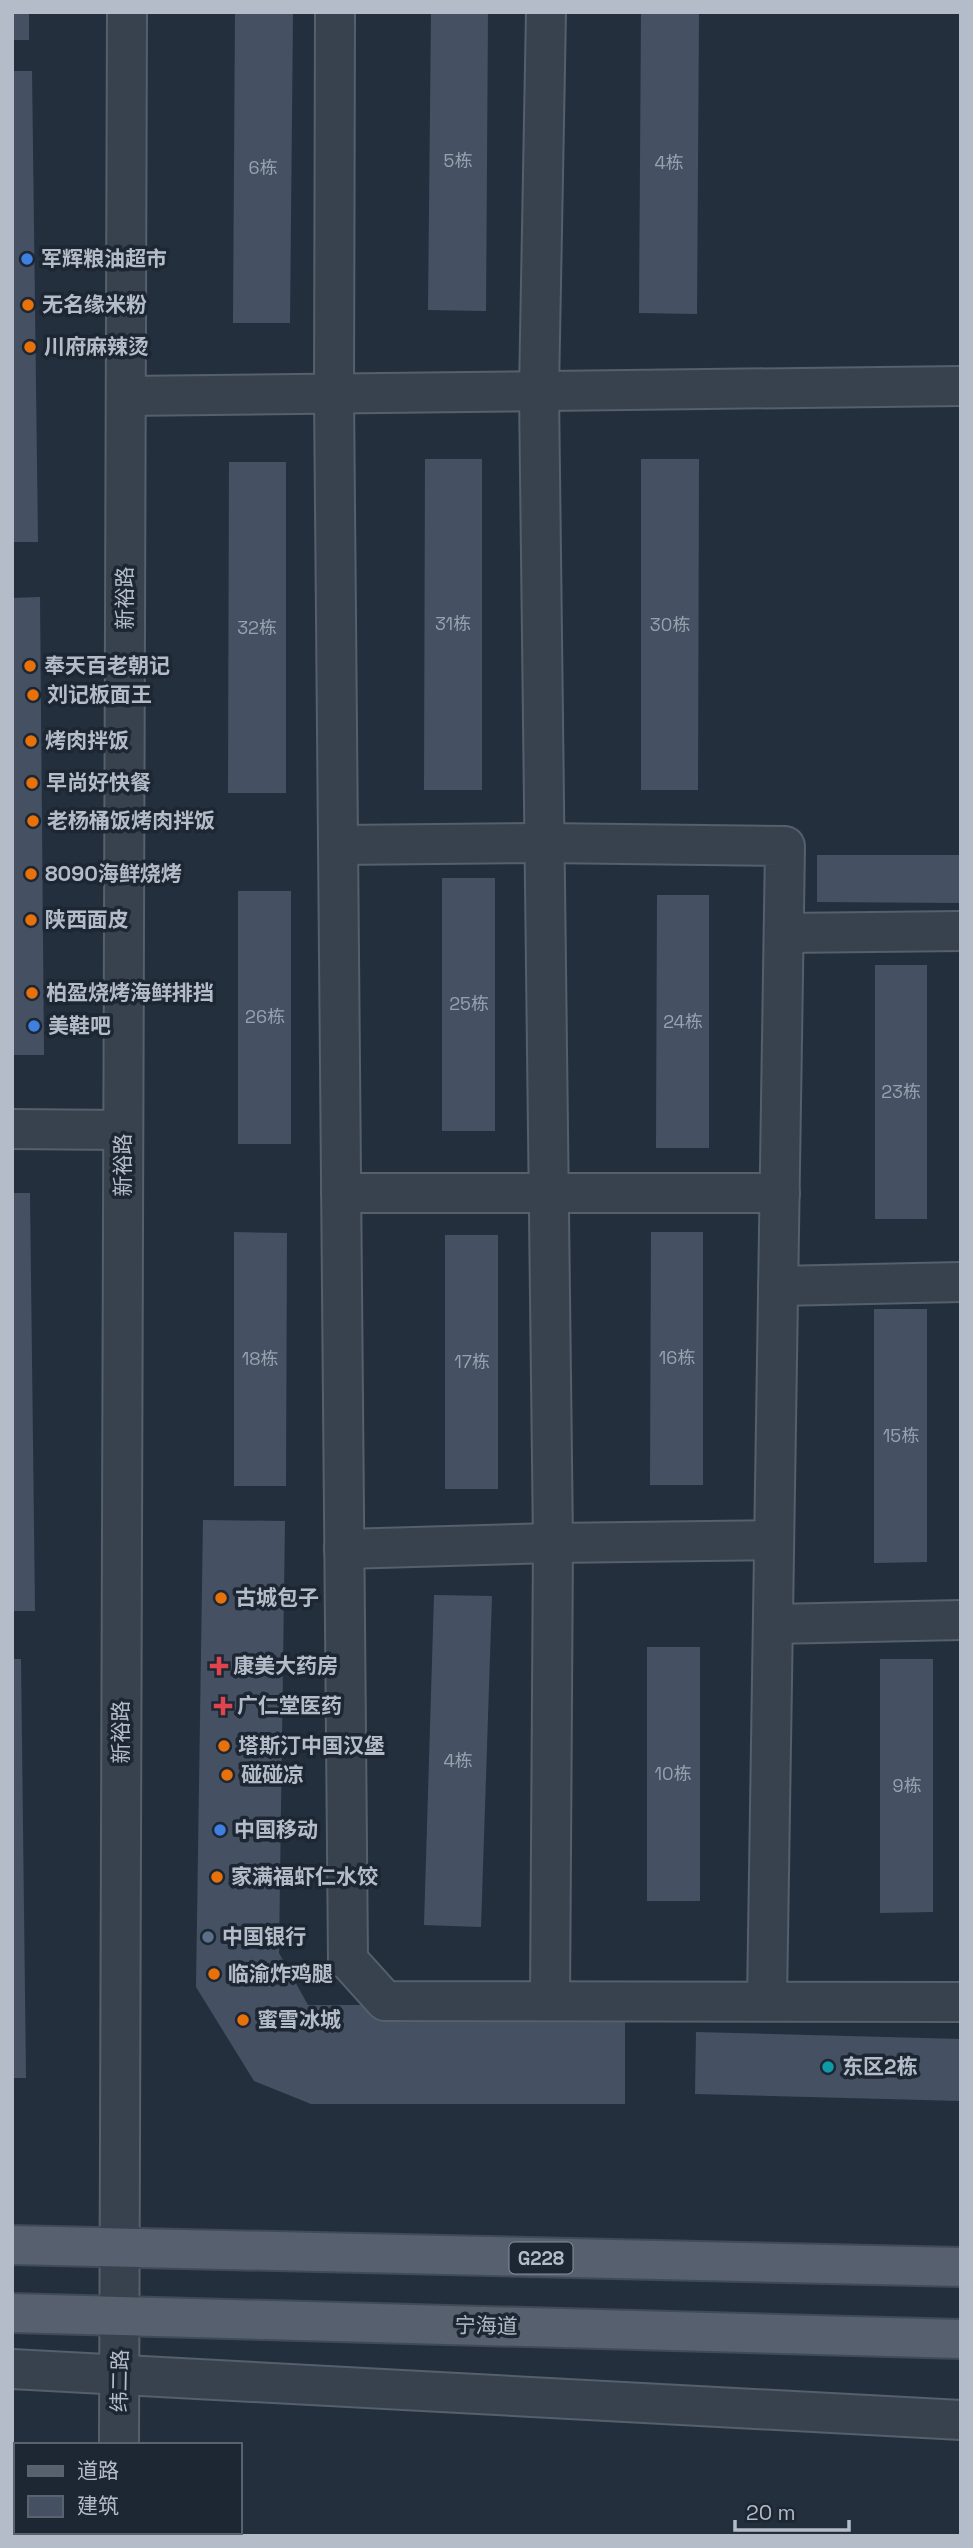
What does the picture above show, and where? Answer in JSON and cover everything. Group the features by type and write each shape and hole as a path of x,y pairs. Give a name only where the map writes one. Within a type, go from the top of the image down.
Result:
{"main road":[{"name":"G228","path":"12,2245 961,2267"},
{"name":"宁海道","path":"12,2313 961,2339"}],"street":[{"name":"新裕路","path":"121,2317 127,12"},
{"path":"335,12 334,394 348,1960 385,2001 961,2002"},
{"path":"545,12 539,391 553,1543 550,2001"},
{"path":"126,396 961,386"},
{"path":"338,845 544,843 785,846 767,2001"},
{"path":"784,933 961,931"},
{"path":"12,1129 123,1130"},
{"path":"341,1193 780,1193"},
{"path":"778,1286 961,1282"},
{"path":"344,1549 774,1540"},
{"path":"773,1624 961,1620"},
{"name":"纬二路","path":"119,2443 121,2317"},
{"path":"12,2369 961,2420"}],"building":[{"path":"12,12 29,12 29,40 12,40"},
{"path":"235,12 293,12 290,323 233,323"},
{"path":"431,12 488,12 486,311 428,310"},
{"path":"641,12 699,12 697,314 639,313"},
{"path":"12,71 32,71 38,542 12,542"},
{"path":"425,459 482,459 482,790 424,790"},
{"path":"641,459 699,459 698,790 641,790"},
{"path":"229,462 286,462 286,793 228,793"},
{"path":"40,597 44,1055 12,1055 12,598"},
{"path":"817,855 961,855 961,903 817,902"},
{"path":"442,878 495,878 495,1131 442,1131"},
{"path":"238,891 291,891 291,1144 238,1144"},
{"path":"657,895 709,895 709,1148 656,1148"},
{"path":"875,965 927,965 927,1219 875,1219"},
{"path":"12,1193 30,1193 35,1611 12,1611"},
{"path":"234,1232 287,1233 286,1486 234,1486"},
{"path":"651,1232 703,1232 703,1485 650,1485"},
{"path":"445,1235 498,1235 498,1489 445,1489"},
{"path":"874,1309 927,1309 927,1562 874,1563"},
{"path":"203,1520 285,1521 279,1953 308,2005 625,2005 625,2104 311,2104 254,2081 196,1987"},
{"path":"434,1595 492,1596 481,1927 424,1925"},
{"path":"647,1647 700,1647 700,1901 647,1901"},
{"path":"12,1659 21,1659 26,2078 12,2078"},
{"path":"880,1659 933,1659 933,1912 880,1913"},
{"name":"东区2栋","path":"696,2032 961,2039 961,2101 695,2094"}],"place":[{"name":"军辉粮油超市","path":"27,259"},
{"name":"无名缘米粉","path":"28,305"},
{"name":"川府麻辣烫","path":"30,347"},
{"name":"奉天百老朝记","path":"30,666"},
{"name":"刘记板面王","path":"33,695"},
{"name":"烤肉拌饭","path":"31,741"},
{"name":"早尚好快餐","path":"32,783"},
{"name":"老杨桶饭烤肉拌饭","path":"33,821"},
{"name":"8090海鲜烧烤","path":"31,874"},
{"name":"陕西面皮","path":"31,920"},
{"name":"柏盈烧烤海鲜排挡","path":"32,993"},
{"name":"美鞋吧","path":"34,1026"},
{"name":"古城包子","path":"221,1598"},
{"name":"康美大药房","path":"219,1666"},
{"name":"广仁堂医药","path":"223,1706"},
{"name":"塔斯汀中国汉堡","path":"224,1746"},
{"name":"碰碰凉","path":"227,1775"},
{"name":"中国移动","path":"220,1830"},
{"name":"家满福虾仁水饺","path":"217,1877"},
{"name":"中国银行","path":"208,1937"},
{"name":"临渝炸鸡腿","path":"214,1974"},
{"name":"蜜雪冰城","path":"243,2020"},
{"name":"东区2栋","path":"828,2067"}]}
